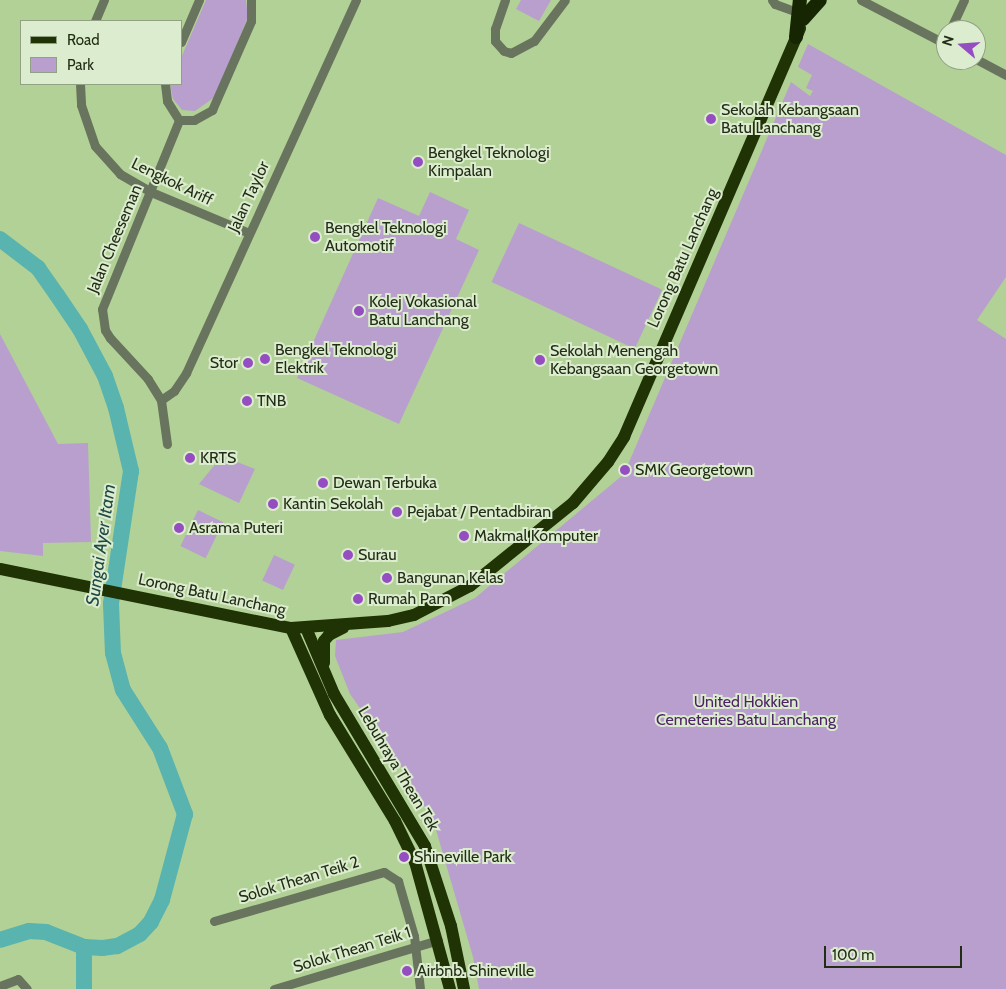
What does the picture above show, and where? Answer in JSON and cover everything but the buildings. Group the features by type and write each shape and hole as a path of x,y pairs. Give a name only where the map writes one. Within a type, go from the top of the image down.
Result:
{"highway":[{"path":"796,37 807,6"}],"main road":[{"name":"Lorong Batu Lanchang","path":"0,569 99,587 290,628 348,626 414,615 470,586 573,502 608,462 637,409 796,37"},
{"path":"326,678 322,652 324,642 329,635 348,626"},
{"name":"Lebuhraya Thean Tek","path":"290,628 330,715 407,843 421,878 450,989"},
{"name":"Lebuhraya Thean Tek","path":"306,628 326,678 360,740 425,846 451,926 464,989"}],"street":[{"path":"95,20 104,0"},
{"path":"182,40 199,0"},
{"path":"164,85 167,100 179,120 200,118 216,107 251,21 251,0"},
{"name":"Jalan Taylor","path":"161,400 174,391 186,373 356,0"},
{"path":"505,0 495,28 495,41 504,51 511,53 534,41 565,0"},
{"path":"772,0 774,4 807,6"},
{"path":"861,0 936,37"},
{"path":"955,20 964,0"},
{"path":"986,64 1006,75"},
{"name":"Lengkok Ariff","path":"80,85 81,106 95,146 120,174 151,192 249,234"},
{"name":"Jalan Cheeseman","path":"167,444 161,400 148,379 110,338 102,319 104,299 151,192 179,120"},
{"name":"Solok Thean Teik 2","path":"214,921 375,872 392,875 398,881 416,947"},
{"name":"Solok Thean Teik 1","path":"274,989 438,940"},
{"path":"416,947 420,989"},
{"path":"0,986 18,979 27,989"}],"green space":[{"path":"206,0 246,0 248,17 215,97 195,111 182,110 173,99 170,85 182,85 182,56"},
{"path":"521,0 551,0 539,21 516,9"},
{"name":"United Hokkien Cemeteries Batu Lanchang","path":"808,44 1006,155 1006,277 977,320 1006,339 1006,989 479,989 473,957 434,823 405,772 350,694 335,656 336,640 403,632 475,598 624,474 791,82 810,96 813,91 806,88 812,75 798,67"},
{"path":"430,192 469,210 456,239 479,250 399,424 297,378 378,198 419,216"},
{"path":"519,223 662,290 635,349 492,282"},
{"path":"0,334 58,444 88,443 91,542 43,543 43,556 0,551"},
{"path":"222,456 255,469 239,503 199,484"},
{"path":"198,510 223,522 206,558 180,546"},
{"path":"274,555 295,565 283,590 262,580"}],"waterway":[{"name":"Sungai Ayer Itam","path":"0,239 38,268 57,295 80,329 105,376 116,408 131,471 111,604 113,653 123,690 160,748 185,814 162,900 151,922 140,934 117,946 103,948 84,947 46,932 29,931 0,940"},
{"path":"84,947 84,989"}],"place":[{"name":"Sekolah Kebangsaan Batu Lanchang","path":"711,119"},
{"name":"Bengkel Teknologi Kimpalan","path":"418,162"},
{"name":"Bengkel Teknologi Automotif","path":"315,237"},
{"name":"Kolej Vokasional Batu Lanchang","path":"359,311"},
{"name":"Bengkel Teknologi Elektrik","path":"265,359"},
{"name":"Sekolah Menengah Kebangsaan Georgetown","path":"540,360"},
{"name":"Stor","path":"248,363"},
{"name":"TNB","path":"247,401"},
{"name":"KRTS","path":"190,458"},
{"name":"SMK Georgetown","path":"625,470"},
{"name":"Dewan Terbuka","path":"323,483"},
{"name":"Kantin Sekolah","path":"273,504"},
{"name":"Pejabat / Pentadbiran","path":"397,512"},
{"name":"Asrama Puteri","path":"179,528"},
{"name":"Makmal Komputer","path":"464,536"},
{"name":"Surau","path":"348,555"},
{"name":"Bangunan Kelas","path":"387,578"},
{"name":"Rumah Pam","path":"358,599"},
{"name":"Shineville Park","path":"404,857"},
{"name":"Airbnb. Shineville","path":"407,971"}]}
